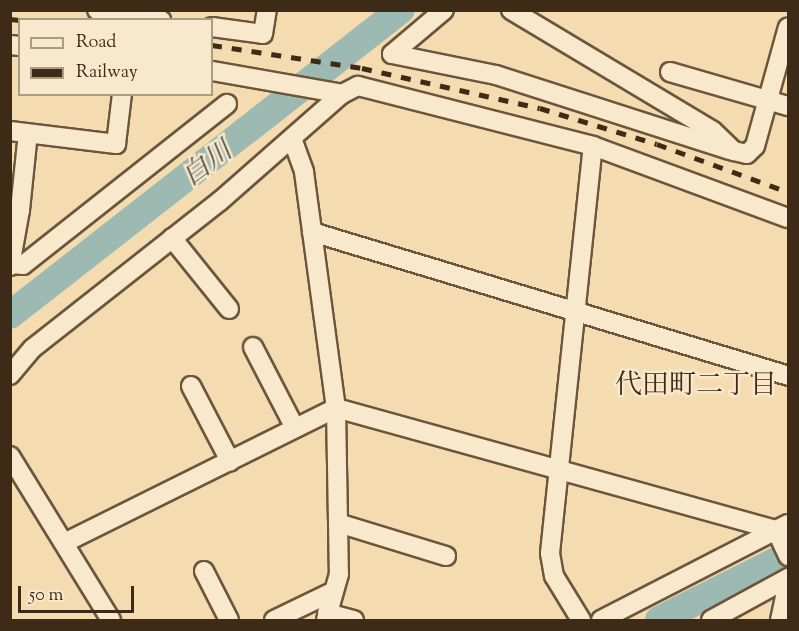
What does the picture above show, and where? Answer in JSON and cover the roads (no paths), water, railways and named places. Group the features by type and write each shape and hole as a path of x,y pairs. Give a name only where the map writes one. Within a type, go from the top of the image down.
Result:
{"street":[{"path":"97,10 148,18"},
{"path":"213,27 263,34 267,10"},
{"path":"444,10 392,54 496,75 747,154 755,147 789,27"},
{"path":"511,10 713,131 734,151"},
{"path":"213,71 337,93 358,86 593,147 789,218"},
{"path":"670,72 789,106"},
{"path":"10,375 33,348 293,141 337,93"},
{"path":"122,96 116,144 19,132 12,265 24,265 227,104"},
{"path":"293,141 304,172 336,408 339,574 330,593 326,617 354,621"},
{"path":"581,621 554,576 550,554 593,147"},
{"path":"312,232 789,376"},
{"path":"172,238 229,309"},
{"path":"253,347 295,428"},
{"path":"191,386 230,461"},
{"path":"64,543 336,408 781,531"},
{"path":"10,456 111,621"},
{"path":"338,523 446,556"},
{"path":"781,531 789,556"},
{"path":"601,621 781,531"},
{"path":"204,571 229,621"},
{"path":"711,621 789,578"},
{"path":"780,621 789,582"},
{"path":"274,621 330,593"}],"waterway":[{"name":"白川","path":"10,315 401,10"},
{"path":"659,620 788,555"}],"railway":[{"path":"10,19 18,20"},
{"path":"213,45 362,68 540,108 657,144 788,192"}],"district":[{"name":"代田町二丁目","path":"696,387"}]}
